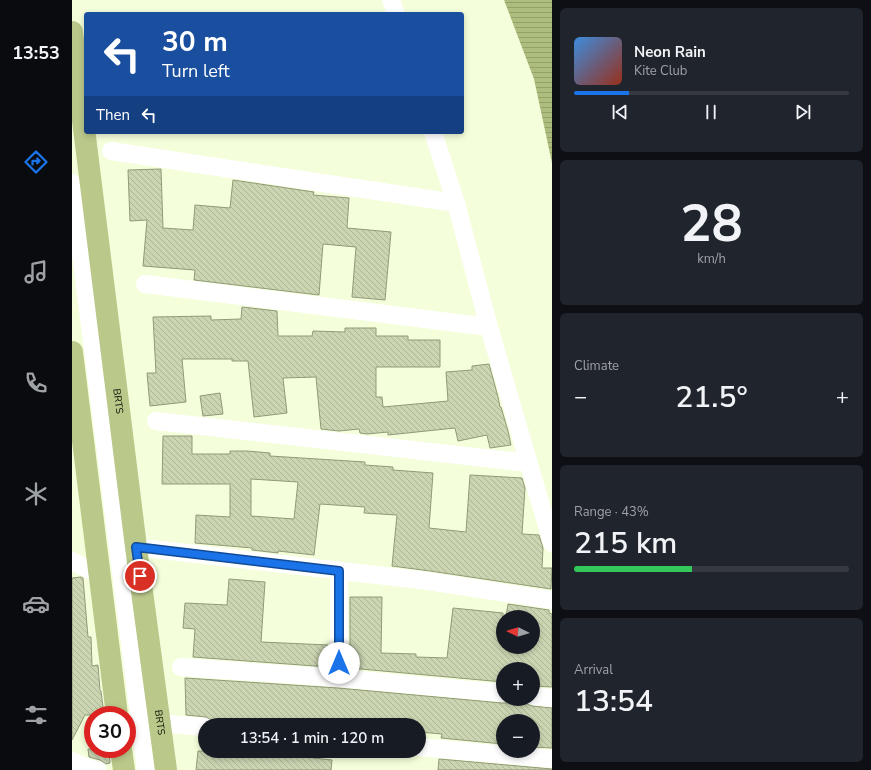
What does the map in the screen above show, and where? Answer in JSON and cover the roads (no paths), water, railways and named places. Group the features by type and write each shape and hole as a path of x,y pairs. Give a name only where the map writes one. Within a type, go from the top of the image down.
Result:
{"main road":[{"name":"BRTS","path":"72,32 84,129"},
{"name":"BRTS","path":"85,134 136,547 166,770"},
{"path":"72,352 116,706"},
{"path":"122,758 124,770"}],"street":[{"path":"391,0 395,12"},
{"path":"434,134 456,203 552,543"},
{"path":"111,151 456,203"},
{"path":"72,183 146,770"},
{"path":"145,284 490,327"},
{"path":"156,421 529,464"},
{"path":"136,547 428,581 552,600"},
{"path":"72,561 100,575"},
{"path":"339,571 339,678"},
{"path":"181,667 339,678 496,692"},
{"path":"540,697 552,698"},
{"path":"159,723 198,726"},
{"path":"426,748 552,759"},
{"path":"72,761 88,768 98,770"}]}
